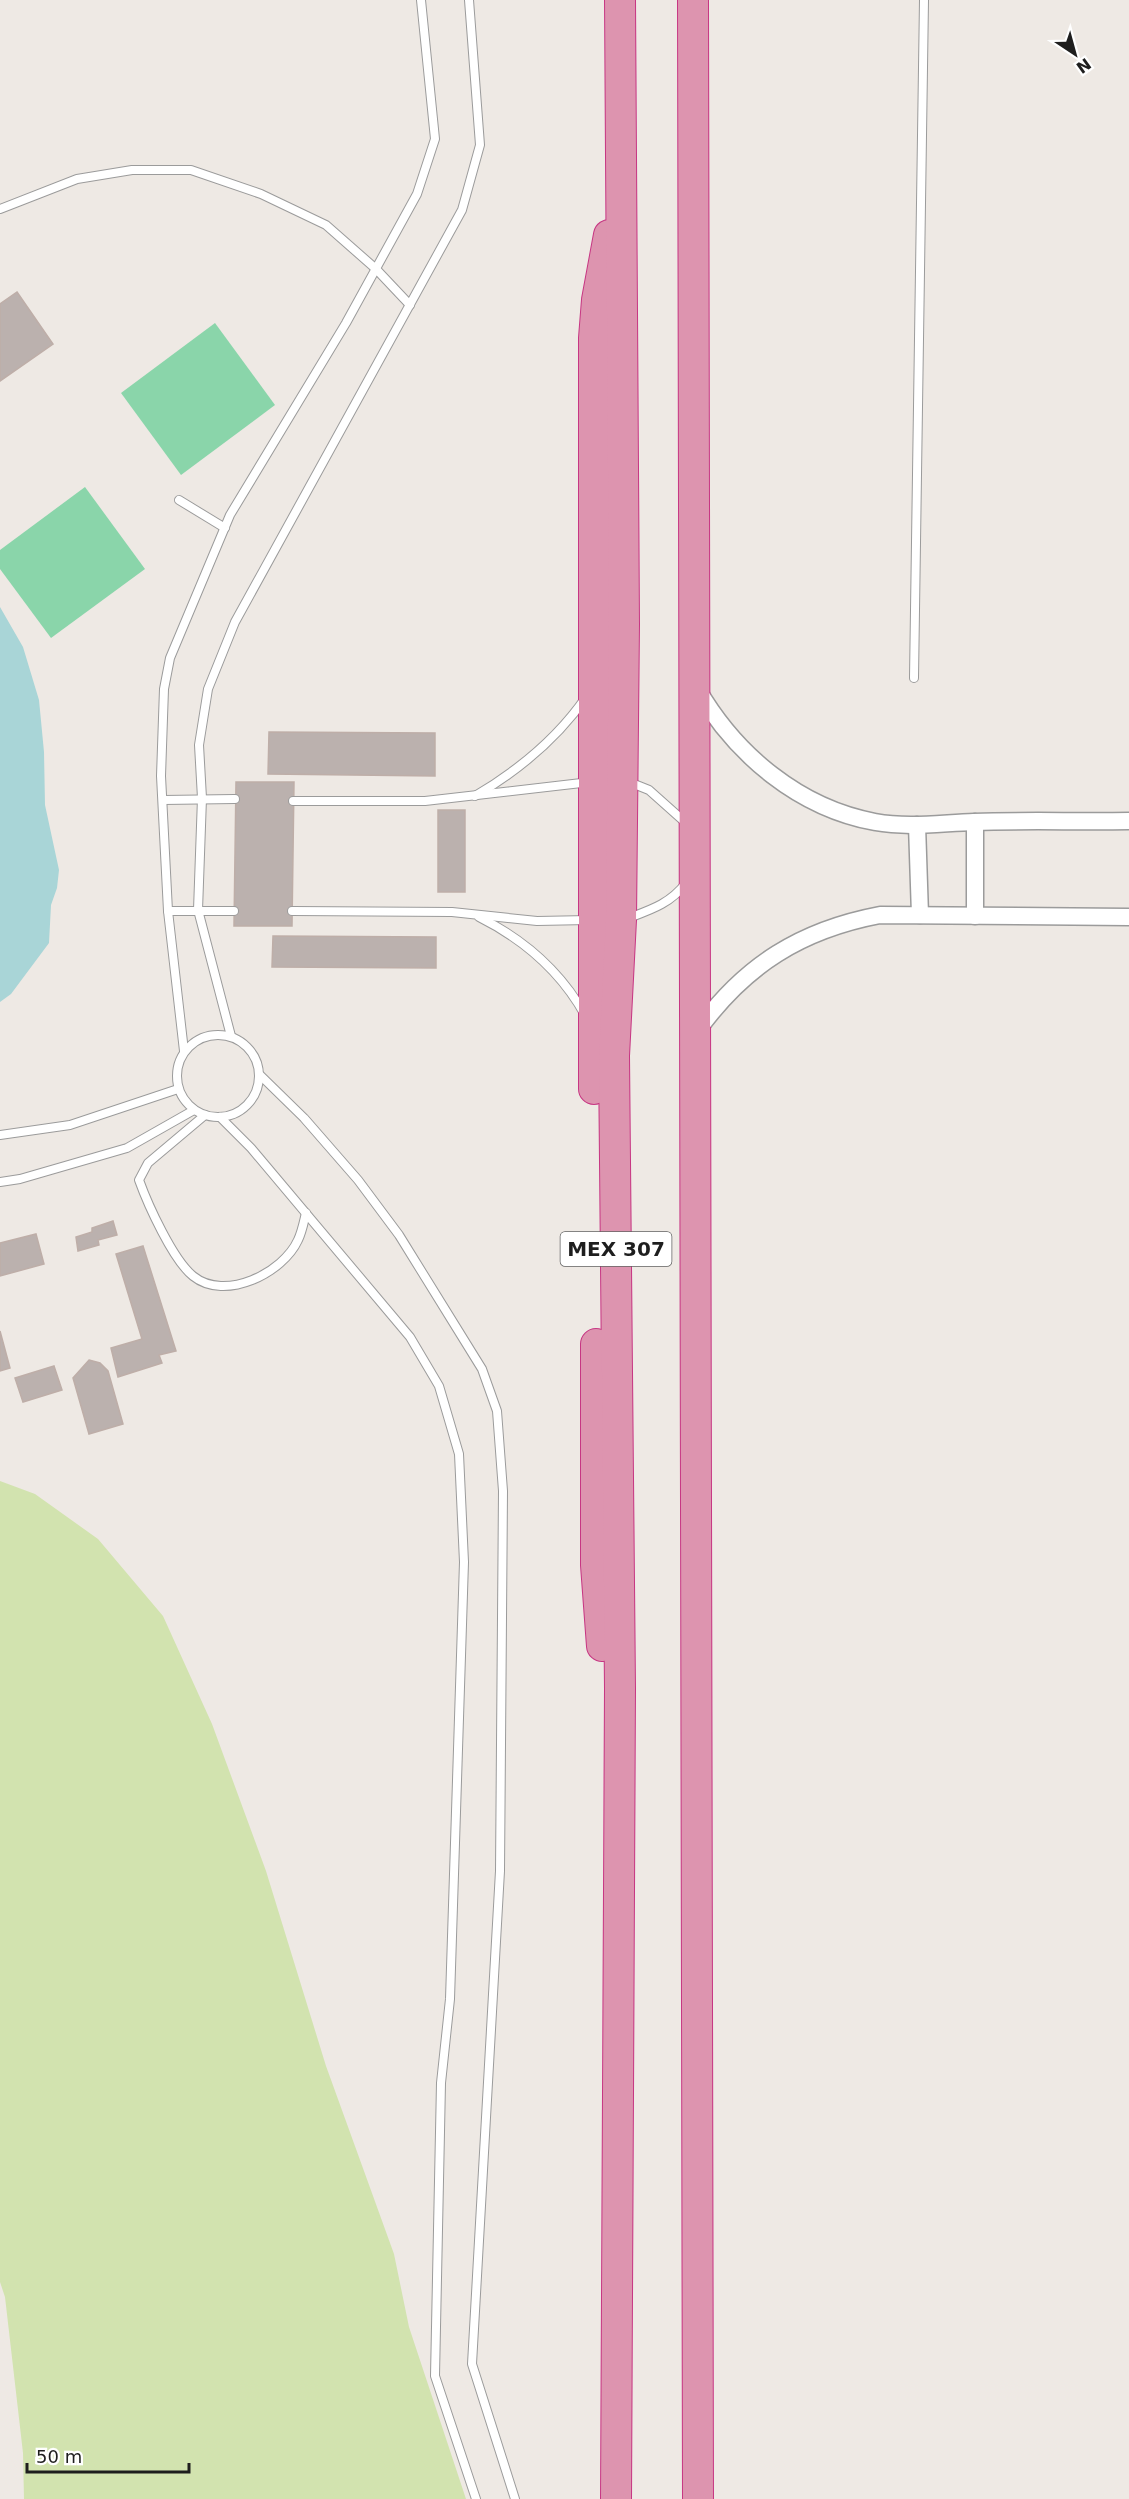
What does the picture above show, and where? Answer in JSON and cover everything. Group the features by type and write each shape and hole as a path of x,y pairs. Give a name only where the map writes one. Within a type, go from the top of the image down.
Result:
{"highway":[{"path":"620,0 624,624 608,781 607,920 593,1030 597,1596 603,1649 620,1688"},
{"name":"MEX 307","path":"693,0 698,2499"},
{"path":"608,781 593,687 594,338 602,263 621,195"},
{"name":"MEX 307","path":"607,920 614,1056 620,1688 616,2499"}],"street":[{"path":"694,684 737,745 755,762 798,793 848,815 875,822 917,825 975,822 1129,822"},
{"path":"975,822 975,916"},
{"path":"917,825 920,915"},
{"path":"696,1034 734,987 757,967 805,938 862,918 880,915 1129,917"}],"lane":[{"path":"184,1051 168,911 162,800 164,689 170,658 230,514 346,323 417,194 435,139 421,0"},
{"path":"231,1036 198,910 202,798 199,745 208,689 235,622 462,210 480,145 469,0"},
{"path":"914,678 924,0"},
{"path":"0,209 77,179 132,170 191,170 261,194 326,225 376,269 410,305"},
{"path":"179,500 225,528"},
{"path":"472,798 510,774 538,752 576,711 593,687"},
{"path":"293,801 425,801 472,798 608,781 649,790 695,831"},
{"path":"162,800 236,799"},
{"path":"292,911 474,914 537,921 607,920 657,908 676,895 695,871"},
{"path":"168,911 234,910"},
{"path":"474,914 512,936 546,965 564,985 593,1030"},
{"path":"218,1034 231,1036 243,1042 252,1051 258,1063 260,1075 252,1100 238,1112 220,1117 205,1115 194,1110 184,1100 178,1089 176,1076 178,1063 184,1051 194,1042 206,1036 218,1034"},
{"path":"260,1075 304,1118 351,1171 399,1235 482,1369 497,1411 503,1491 500,1870 472,2364 515,2499"},
{"path":"0,1135 70,1125 178,1089"},
{"path":"0,1182 20,1179 127,1148 194,1110"},
{"path":"205,1115 148,1163 139,1180 178,1261 194,1278 219,1288 248,1282 277,1266 298,1241 306,1213"},
{"path":"220,1117 251,1148 410,1337 439,1386 459,1454 464,1562 450,1999 441,2083 435,2376 476,2499"}],"green space":[{"path":"215,323 275,405 181,475 121,393"},
{"path":"85,487 145,569 51,638 0,569 0,550"},
{"path":"0,1481 35,1494 98,1539 163,1616 212,1724 266,1871 326,2066 394,2254 409,2327 466,2499 24,2499 23,2453 5,2297 0,2282"}],"water":[{"path":"0,607 23,647 39,700 44,752 45,805 59,870 57,888 51,905 49,943 11,994 0,1002"}],"building":[{"path":"17,292 53,344 0,381 0,304"},
{"path":"269,732 435,733 435,776 268,774"},
{"path":"236,782 294,782 292,926 234,926"},
{"path":"438,810 465,810 465,892 438,892"},
{"path":"273,936 436,937 436,968 272,967"},
{"path":"113,1221 117,1235 98,1240 99,1245 78,1251 76,1237 92,1232 92,1228"},
{"path":"36,1234 44,1264 0,1276 0,1243"},
{"path":"143,1246 176,1351 159,1355 162,1363 118,1377 111,1348 142,1339 116,1254"},
{"path":"0,1331 10,1368 0,1371"},
{"path":"89,1360 100,1363 108,1371 123,1424 89,1434 73,1378"},
{"path":"54,1366 62,1390 23,1402 15,1378"}]}
